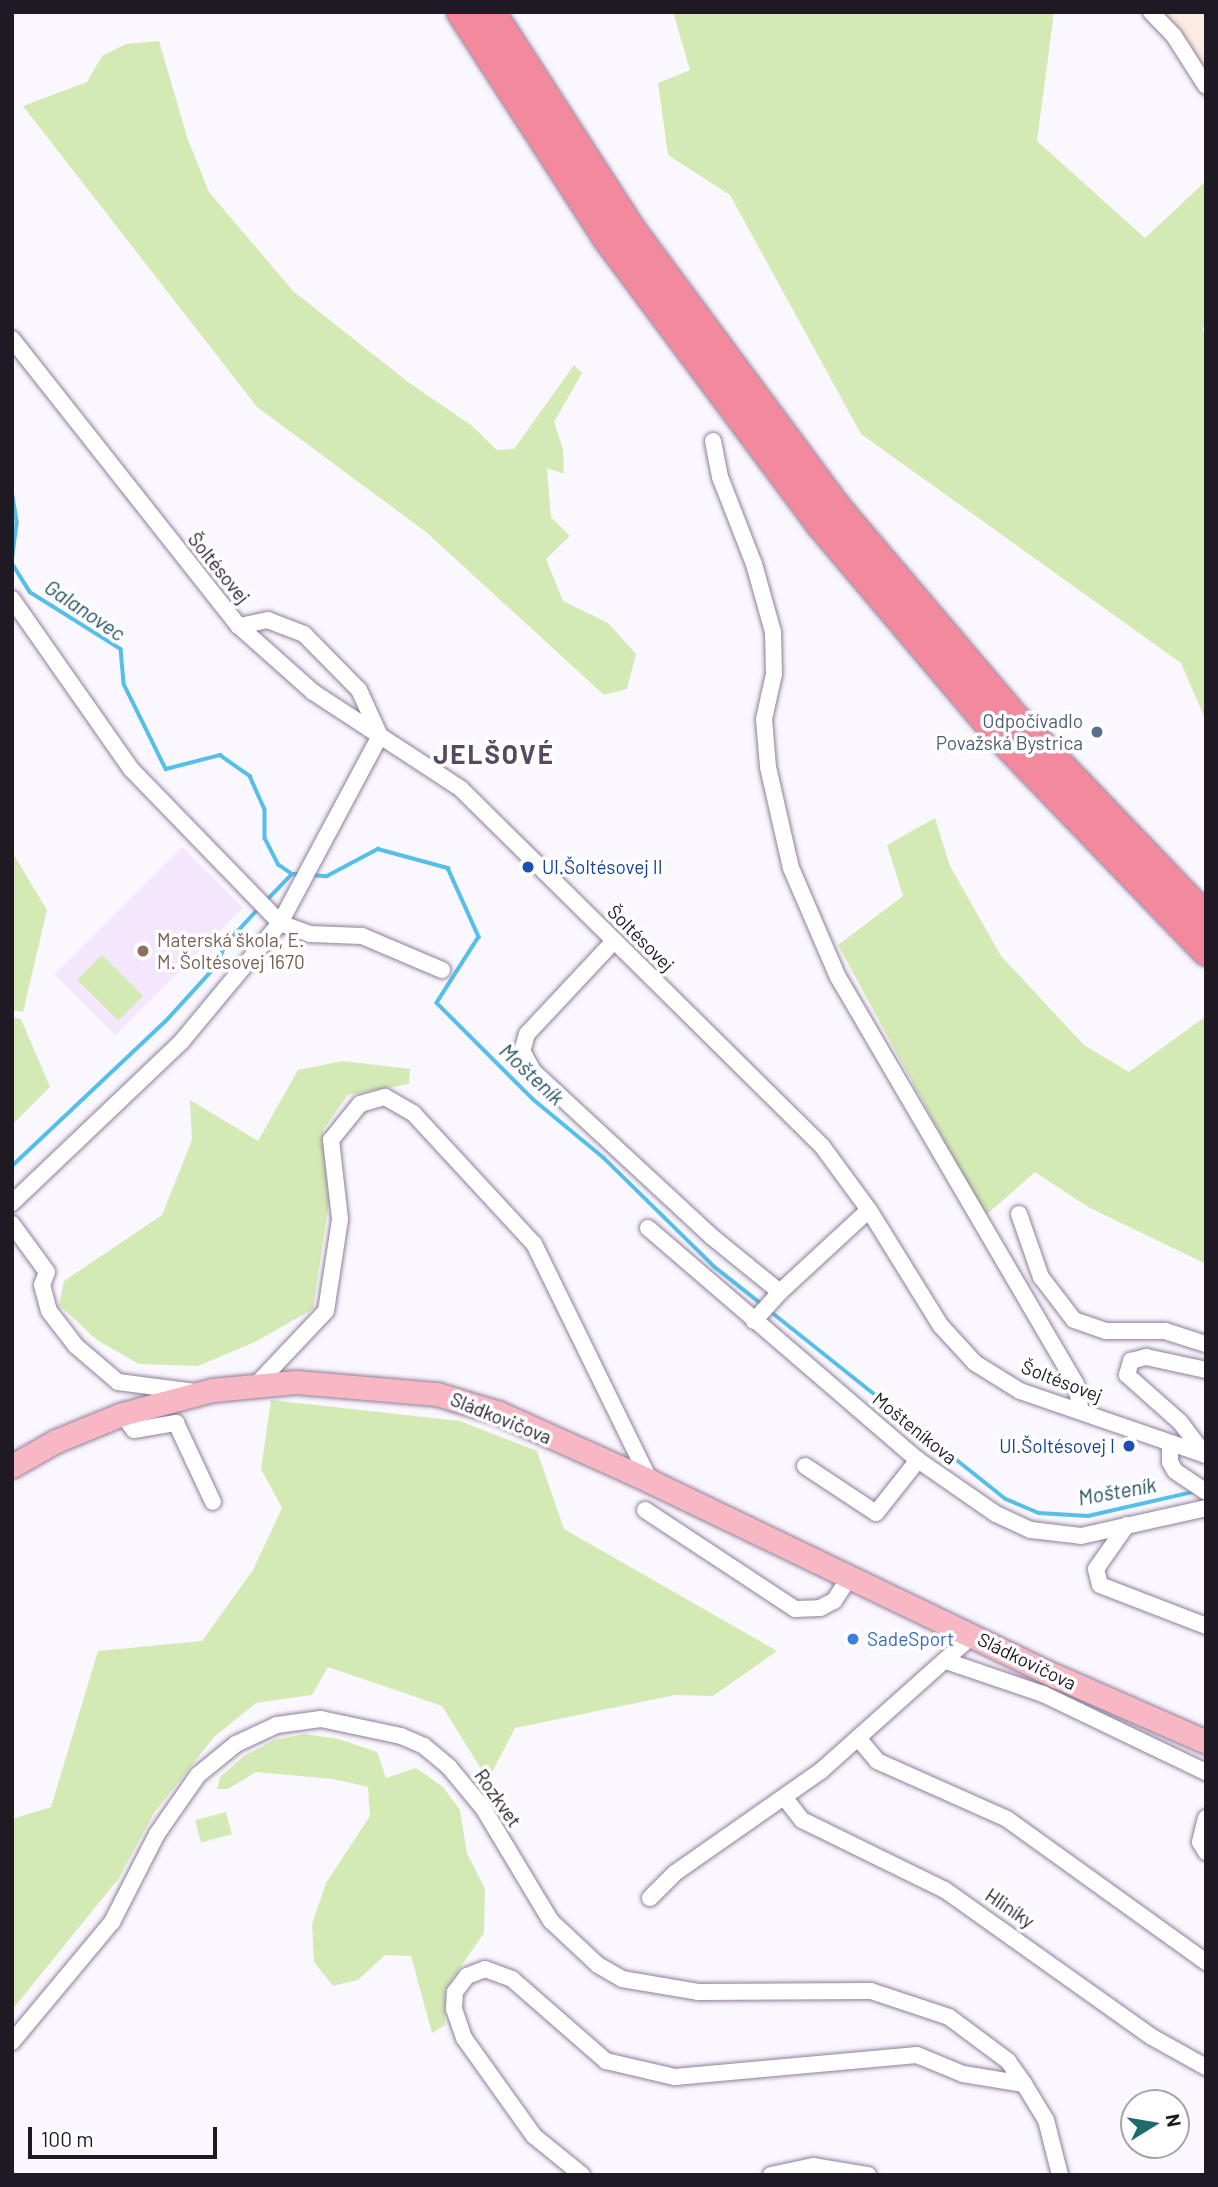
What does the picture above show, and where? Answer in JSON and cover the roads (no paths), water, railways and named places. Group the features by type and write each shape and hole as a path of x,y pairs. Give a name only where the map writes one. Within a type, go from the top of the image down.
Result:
{"highway":[{"path":"461,12 638,281 820,524 1001,738 1206,951"},
{"path":"491,12 644,249 838,509 1018,721 1206,918"}],"main road":[{"name":"Sládkovičova","path":"12,1466 56,1441 122,1414 199,1393 257,1384 327,1383 438,1394 499,1413 650,1481 849,1578 1206,1742"}],"street":[{"path":"1151,12 1174,36 1206,86"},
{"name":"Šoltésovej","path":"12,339 239,626 306,687 461,789 822,1146 869,1210 940,1326 975,1363 1020,1391 1206,1455"},
{"path":"713,441 720,477 754,564 773,632 774,674 764,719 768,767 790,868 838,977 1076,1384 1081,1411"},
{"path":"12,599 131,769 280,923 310,934 362,936 442,970"},
{"path":"12,1203 182,1041 280,923 380,736 359,690 304,634 268,620 239,626"},
{"name":"Mošteníkova","path":"614,941 527,1034 522,1051 543,1080 711,1236 767,1307 918,1460 996,1514 1031,1530 1081,1536 1206,1508"},
{"path":"257,1384 326,1311 340,1219 331,1140 360,1104 384,1097 413,1113 534,1244 650,1481"},
{"path":"767,1307 869,1210"},
{"path":"1019,1214 1041,1277 1074,1320 1106,1331 1165,1332 1206,1344"},
{"path":"12,1224 47,1272 42,1284 49,1311 76,1346 118,1382 199,1393"},
{"name":"Mošteníkova","path":"648,1228 767,1307"},
{"path":"1206,1370 1146,1357 1131,1361 1127,1376 1180,1422 1206,1455"},
{"path":"122,1414 134,1430 176,1423 212,1502"},
{"path":"1170,1443 1170,1462 1201,1489"},
{"path":"805,1466 876,1513 918,1460"},
{"path":"645,1510 796,1609 820,1608 834,1601 849,1578"},
{"path":"1127,1525 1096,1569 1100,1585 1206,1626"},
{"path":"650,1898 675,1873 784,1797 858,1738 973,1635"},
{"name":"Sládkovičova","path":"946,1661 1043,1694 1206,1772"},
{"name":"Rozkvet","path":"12,2042 112,1922 157,1834 198,1775 236,1744 276,1725 321,1719 401,1737 424,1746 449,1767 483,1808 551,1921 598,1965 622,1979 698,1992 861,1990 905,1999 949,2017 981,2038 1024,2084 1045,2120 1060,2175"},
{"path":"858,1738 877,1761 1007,1819 1206,1962"},
{"name":"Hliníky","path":"784,1797 802,1820 944,1890 1152,2037 1206,2067"},
{"path":"1206,1818 1200,1842 1206,1852"},
{"path":"582,2175 534,2136 464,2038 454,2009 455,1992 467,1976 485,1969 512,1979 606,2061 675,2077 917,2055 962,2074 1024,2084"},
{"path":"771,2175 813,2166 868,2175"}],"waterway":[{"name":"Galanovec","path":"12,490 17,523 12,563"},
{"name":"Galanovec","path":"12,563 30,592 121,649 124,684 166,769 220,755 250,776 265,809 265,838 279,865 291,873"},
{"name":"Mošteník","path":"311,875 327,876 378,849 448,868 479,937 437,1003 533,1099 604,1158 715,1267 763,1305"},
{"name":"Mošteník","path":"267,900 292,874 300,874"},
{"name":"Mošteník","path":"12,1166 165,1022 217,965 225,945 259,908"},
{"name":"Mošteník","path":"769,1310 1006,1499 1039,1513 1088,1516 1197,1491"}],"place":[{"name":"Odpočívadlo Považská Bystrica","path":"1097,732"},
{"name":"Ul.Šoltésovej II","path":"528,867"},
{"name":"Materská škola, E. M. Šoltésovej 1670","path":"143,951"},
{"name":"Ul.Šoltésovej I","path":"1129,1446"},
{"name":"SadeSport","path":"853,1639"}],"district":[{"name":"JELŠOVÉ","path":"494,754"}]}
